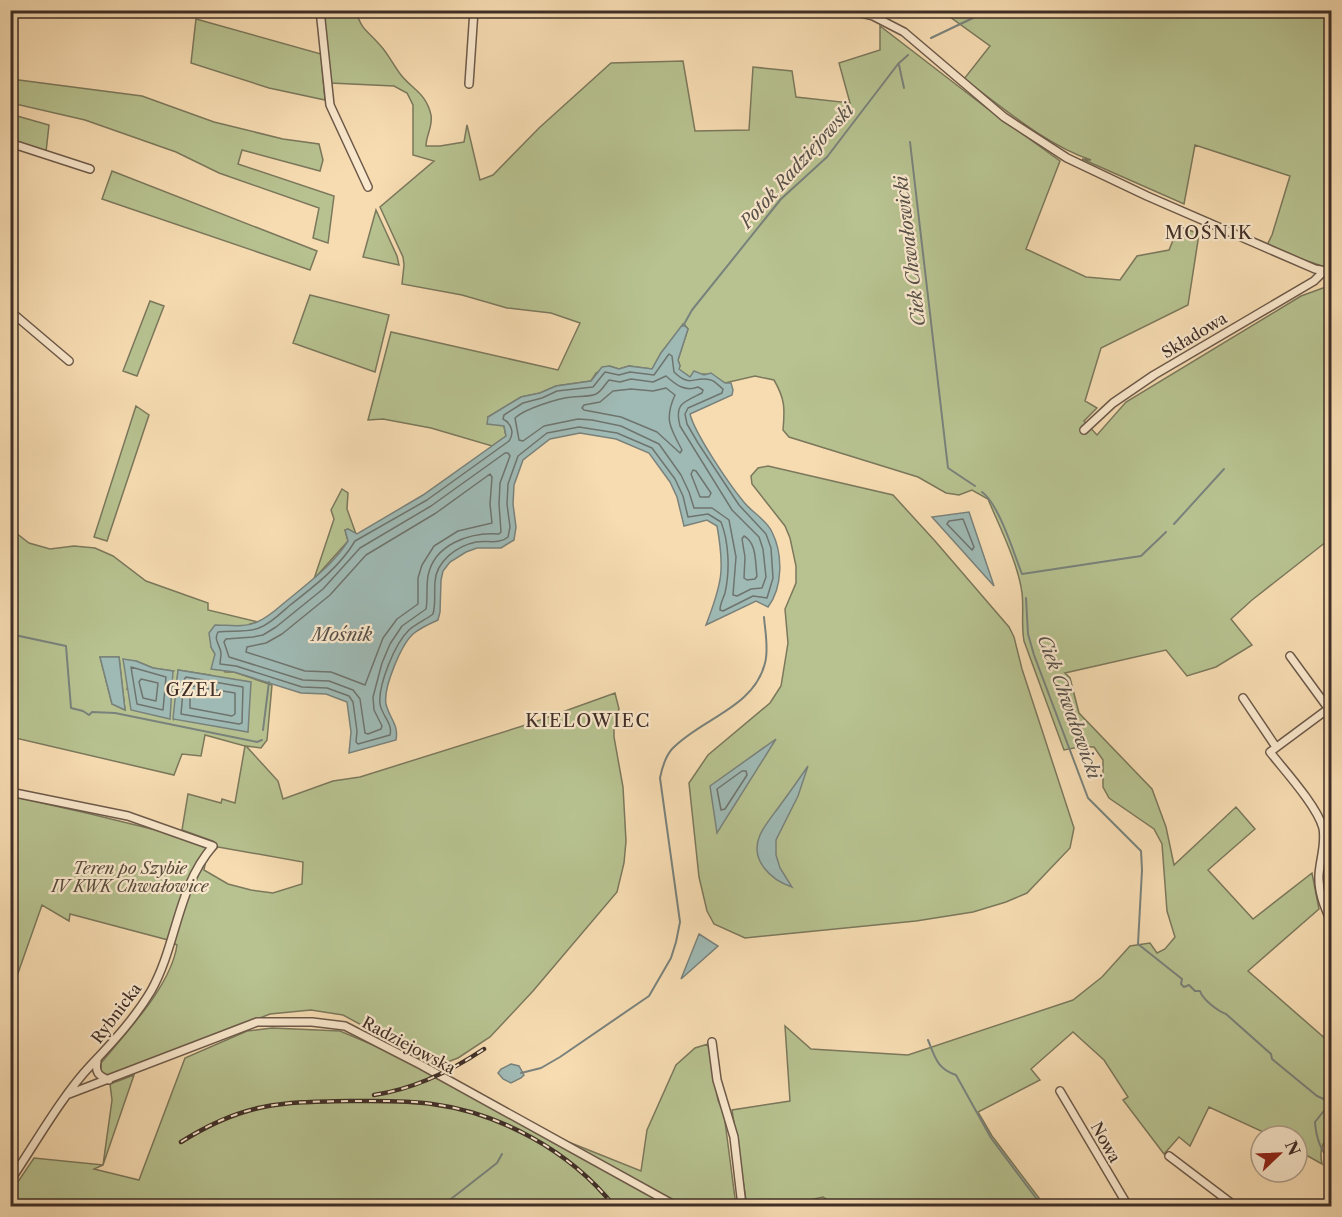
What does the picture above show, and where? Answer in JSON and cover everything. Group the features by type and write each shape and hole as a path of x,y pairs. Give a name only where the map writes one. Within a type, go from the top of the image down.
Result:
{"street":[{"path":"320,10 330,105 368,187"},
{"path":"469,84 474,10"},
{"path":"847,10 873,16 900,29 1004,117 1074,162 1323,272 1332,272"},
{"path":"10,143 90,169"},
{"name":"Składowa","path":"1084,430 1128,392 1314,281 1323,272"},
{"path":"10,311 69,361"},
{"path":"1290,656 1330,707 1270,752 1313,809 1322,825 1324,840 1319,886 1322,901 1332,924"},
{"path":"1243,698 1276,747"},
{"name":"Rybnicka","path":"10,792 128,816 213,846 194,873 183,899 163,967 150,992 127,1025 69,1094 10,1181"},
{"name":"Radziejowska","path":"69,1094 257,1022 312,1022 345,1026 676,1206"},
{"path":"712,1042 717,1080 734,1137 742,1206"},
{"path":"97,1061 96,1069 100,1076 109,1080"},
{"name":"Nowa","path":"1060,1091 1128,1206"},
{"path":"1169,1156 1235,1206"}],"green space":[{"path":"953,10 1331,11 1331,268 1266,247 1272,235 1290,176 1195,145 1184,204 1082,159 1091,160 1041,135 964,79 990,46 950,17"},
{"path":"323,11 356,11 365,29 401,75 426,102 431,119 426,146 464,142 467,125 480,180 493,175 539,128 611,63 683,61 695,131 749,130 753,67 792,71 796,97 850,103 839,63 880,50 880,26 1060,161 1026,249 1086,277 1120,280 1137,256 1169,250 1179,226 1199,234 1188,305 1101,348 1085,401 1097,408 1084,421 1097,435 1126,402 1301,296 1331,285 1331,538 1231,619 1252,645 1216,667 1187,676 1166,650 1065,673 1070,678 1079,713 1152,789 1166,827 1174,865 1236,807 1255,829 1208,870 1253,919 1312,873 1319,909 1248,971 1328,1041 1331,1038 1331,1133 1322,1147 1322,1164 1309,1157 1309,1124 1249,1125 1209,1107 1190,1146 1179,1137 1164,1154 1123,1100 1128,1097 1104,1060 1073,1032 1031,1069 1040,1080 978,1112 992,1136 1045,1206 837,1206 823,1197 782,1206 747,1206 732,1110 790,1101 785,1026 811,1049 908,1055 1073,1000 1102,977 1130,946 1150,943 1157,953 1165,949 1175,937 1167,911 1162,844 1154,829 1109,798 1103,787 1103,760 1094,747 1064,750 1024,641 1022,593 1017,570 988,499 972,490 959,495 946,493 918,477 789,437 783,430 783,404 774,380 755,376 725,383 708,374 690,377 678,369 680,366 678,360 688,329 684,324 661,353 652,369 629,366 619,369 610,366 596,373 591,381 556,386 540,393 521,397 488,417 504,426 506,436 492,446 431,428 383,419 368,420 391,332 558,370 580,323 551,313 507,308 462,295 402,284 403,257 380,207 434,161 413,155 413,105 407,93 394,86 330,83"},
{"path":"196,19 321,54 325,100 269,88 191,63"},
{"path":"11,79 142,96 214,122 283,139 319,144 323,160 320,171 242,150 238,164 334,196 328,243 313,238 319,208 219,173 176,152 85,120 11,103"},
{"path":"10,114 49,125 46,152 11,141"},
{"path":"112,171 317,251 310,270 102,199"},
{"path":"376,210 397,256 399,265 363,257"},
{"path":"310,295 389,315 375,372 293,343"},
{"path":"150,301 164,306 137,376 123,371"},
{"path":"136,406 149,415 107,541 94,537"},
{"path":"768,466 893,495 1009,627 1074,828 1070,848 1027,893 973,912 916,921 745,938 714,924 707,911 699,877 689,783 708,755 770,703 781,686 788,643 785,609 796,583 796,566 785,526 752,484 751,476 758,468"},
{"path":"342,489 348,493 347,509 356,534 348,529 345,530 348,541 314,579 334,519 331,510"},
{"name":"Teren po Szybie IV KWK Chwałowice","path":"11,529 29,543 50,549 74,546 95,548 113,556 146,581 208,603 208,610 258,622 250,624 211,647 225,672 234,672 272,685 267,740 261,748 246,746 278,781 283,799 333,781 360,777 529,724 615,693 619,709 614,722 614,737 623,787 626,841 624,863 617,892 533,991 490,1037 458,1058 437,1066 343,1015 311,1010 270,1014 110,1076 101,1072 101,1063 157,992 173,961 177,945 168,940 70,914 69,921 42,905 11,993 11,796 145,827 197,844 217,847 213,841 182,830 188,794 221,803 222,799 235,803 245,746 205,735 201,756 182,754 174,775 11,737","holes":["100,657 119,657 125,710 112,704","136,661 153,668 173,671 127,689","178,670 210,675 174,719","218,847 303,862 302,884 273,893 251,890 228,884 204,870 206,859"]},
{"path":"272,1028 340,1031 380,1048 396,1044 457,1081 566,1141 641,1171 647,1130 676,1065 695,1048 708,1044 718,1100 724,1114 736,1206 617,1206 613,1200 608,1202 611,1206 29,1206 11,1198 11,1192 34,1158 103,1165 94,1169 139,1180 185,1058 247,1031"},
{"path":"134,1075 103,1165 112,1100 110,1084"}],"water":[{"name":"Mośnik","path":"683,324 688,329 678,360 679,369 690,377 694,371 704,375 711,373 725,383 731,383 732,395 690,414 698,434 721,471 746,505 769,527 776,541 780,560 779,580 777,590 768,607 756,601 706,625 719,587 721,554 717,526 707,520 684,526 677,497 670,482 649,453 616,439 580,433 550,439 523,460 514,485 513,504 516,527 514,540 501,548 477,548 466,552 450,562 443,571 438,620 413,634 408,640 398,657 387,688 386,704 395,725 396,740 349,753 351,732 347,702 326,694 301,693 234,672 211,669 215,654 211,647 209,633 215,625 247,625 268,616 327,567 348,541 345,530 348,529 357,534 423,495 506,436 504,426 487,424 488,417 521,397 540,393 556,386 591,381 602,367 609,366 619,369 629,366 652,369"},
{"path":"969,512 994,586 932,517"},
{"path":"100,657 119,657 125,710 112,704"},
{"path":"123,659 173,671 170,719 131,710"},
{"path":"178,670 251,682 248,732 173,719"},
{"path":"776,739 717,833 710,786"},
{"path":"808,766 798,796 776,840 776,855 780,868 792,887 784,884 764,868 757,853 757,844 764,827"},
{"path":"699,934 718,946 681,979"},
{"path":"511,1064 519,1066 524,1075 511,1083 498,1073"}],"waterway":[{"name":"Potok Radziejowski","path":"931,38 975,17 996,10"},
{"name":"Potok Radziejowski","path":"683,326 692,310 781,199 827,157 898,64 908,55"},
{"name":"Ciek Chwałowicki","path":"899,65 904,88"},
{"name":"Ciek Chwałowicki","path":"910,142 948,468 975,486"},
{"path":"1174,524 1224,469"},
{"path":"982,492 1000,518 1022,574 1141,556 1166,532"},
{"name":"Ciek Chwałowicki","path":"1026,598 1028,634 1034,655 1088,798 1141,851 1138,944 1182,979 1181,984 1184,987 1189,985 1195,991 1200,991 1211,1005 1226,1014 1271,1054 1272,1059 1317,1096 1332,1103"},
{"path":"521,1073 541,1068 560,1057 649,996 671,958 680,922 660,778 662,770 672,749 738,702 759,678 767,652 764,617"},
{"name":"Potok Radziejowski","path":"10,634 66,646 71,708 89,715 92,712 115,713 257,742 262,740"},
{"name":"Potok Radziejowski","path":"263,730 269,682"},
{"path":"928,1040 937,1062 956,1075 991,1138 1042,1206"},
{"path":"1331,1102 1315,1122 1319,1144 1332,1163"},
{"path":"442,1206 497,1163 502,1154"}],"railway":[{"path":"374,1095 418,1084 459,1065 484,1049"},
{"path":"181,1142 224,1119 262,1107 325,1101 432,1104 484,1116 533,1138 556,1152 577,1169 597,1186 614,1206"}],"district":[{"name":"MOŚNIK","path":"1209,233"},
{"name":"GZEL","path":"194,690"},
{"name":"KIELOWIEC","path":"588,721"}]}
